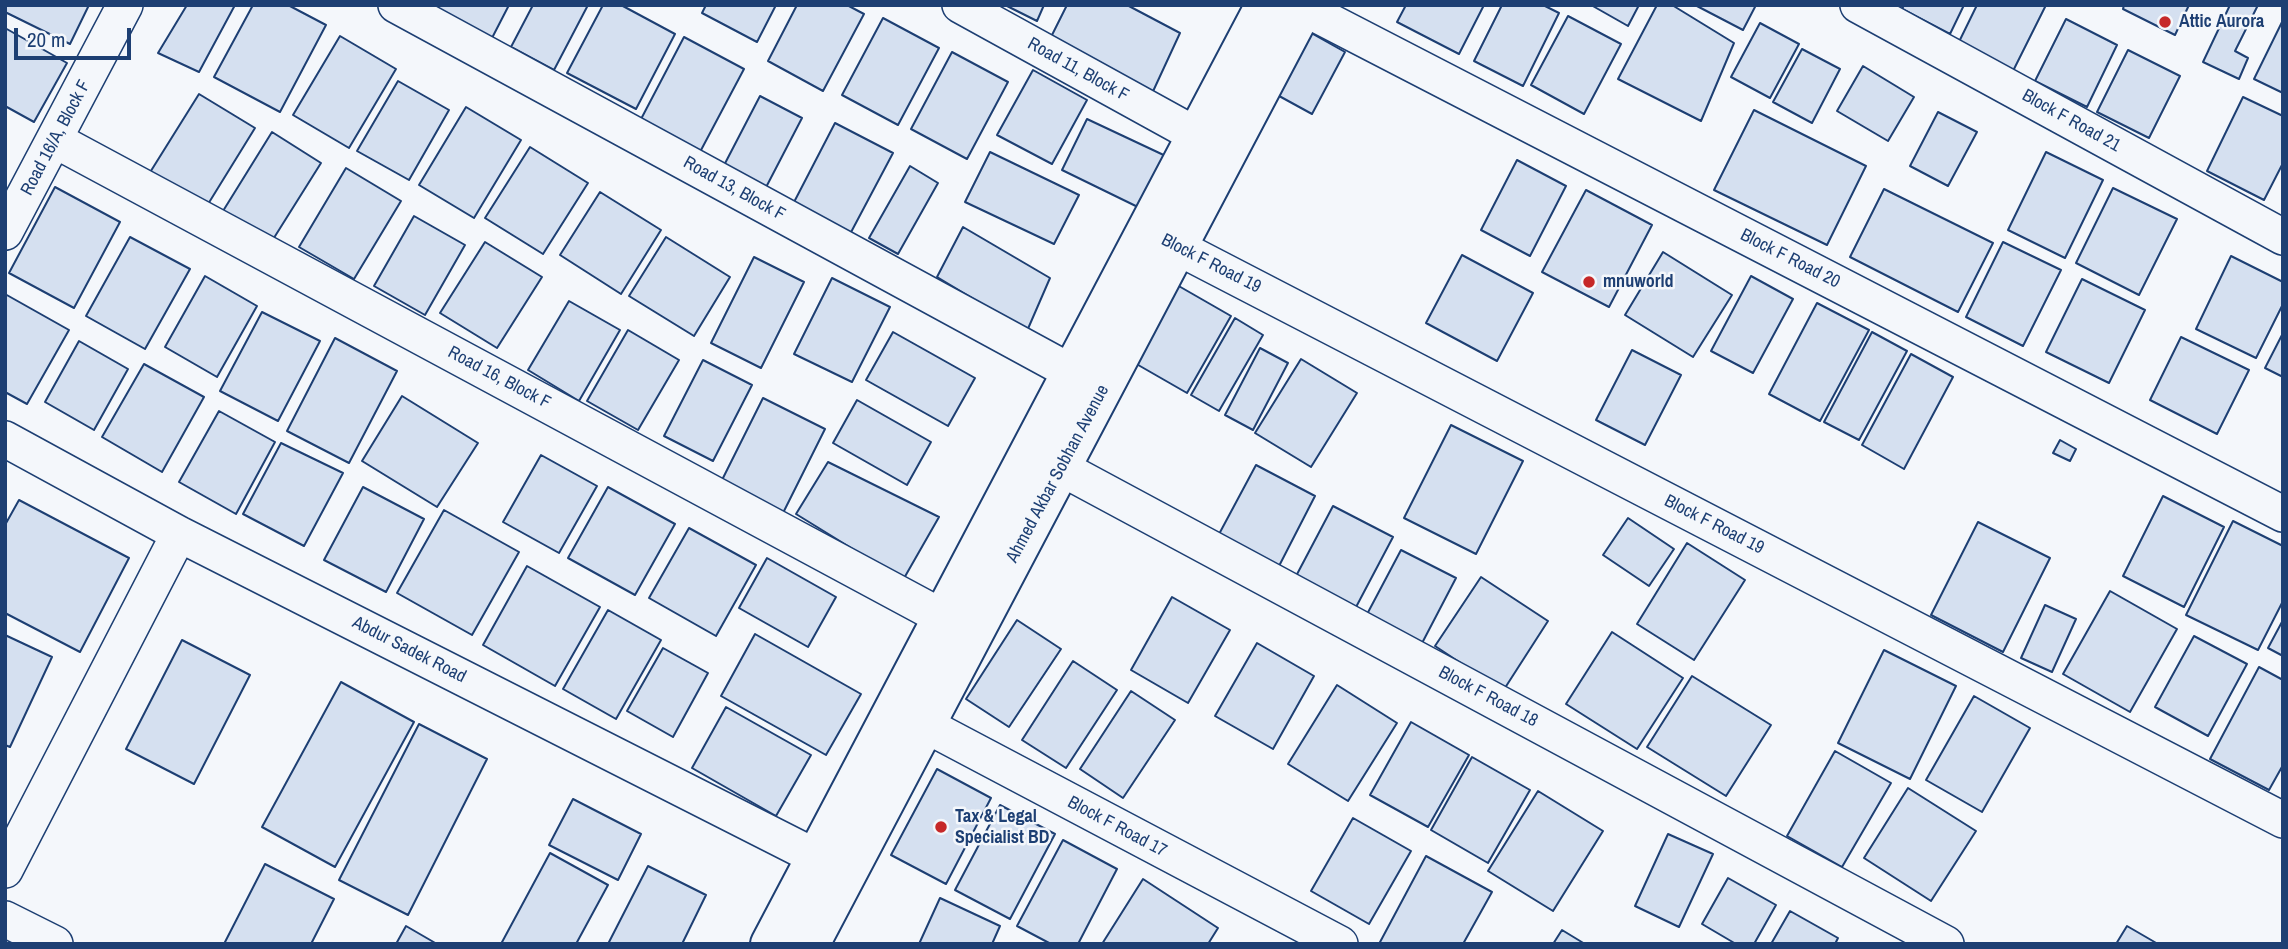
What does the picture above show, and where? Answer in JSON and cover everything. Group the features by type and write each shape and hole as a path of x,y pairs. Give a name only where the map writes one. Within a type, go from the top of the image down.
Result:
{"street":[{"name":"Road 16/A, Block F","path":"5,232 125,5"},
{"name":"Road 13, Block F","path":"396,5 1071,372"},
{"name":"Road 11, Block F","path":"960,5 1196,135"},
{"name":"Ahmed Akbar Sobhan Avenue","path":"810,944 909,717 1162,239 1196,135 1265,5"},
{"name":"Block F Road 21","path":"1858,5 2283,237"},
{"name":"Ahmed Akbar Sobhan Avenue","path":"770,944 816,857 909,717 942,617 1045,460 1071,372 1162,239 1303,6"},
{"name":"Block F Road 20","path":"1303,6 2283,514"},
{"name":"Road 16, Block F","path":"55,140 942,617"},
{"name":"Block F Road 19","path":"1162,239 2283,820"},
{"name":"Abdur Sadek Road","path":"5,439 179,534 816,857"},
{"name":"Block F Road 18","path":"1045,460 1946,944"},
{"path":"5,870 179,534"},
{"name":"Block F Road 17","path":"909,717 1340,944"},
{"path":"5,919 55,944"}],"building":[{"path":"5,5 89,5 70,44 5,12"},
{"path":"187,5 235,5 199,72 158,53"},
{"path":"253,5 288,5 326,25 280,112 214,77"},
{"path":"431,5 509,5 492,38"},
{"path":"533,5 588,5 554,70 511,47"},
{"path":"603,5 621,5 675,34 636,109 567,73"},
{"path":"706,5 776,5 757,42 702,13"},
{"path":"797,5 847,5 864,14 823,91 768,61"},
{"path":"1005,5 1044,5 1037,21"},
{"path":"1067,5 1127,5 1180,33 1149,100 1050,39"},
{"path":"1406,5 1484,5 1459,54 1397,22"},
{"path":"1502,5 1543,5 1559,13 1523,86 1474,61"},
{"path":"1591,5 1639,5 1628,26"},
{"path":"1657,5 1672,5 1734,43 1701,121 1618,79"},
{"path":"1695,5 1756,5 1743,30"},
{"path":"1904,5 1964,5 1950,34 1902,9"},
{"path":"1977,5 2046,5 2010,77 1955,50"},
{"name":"Attic Aurora","path":"2124,5 2189,5 2175,35 2123,9"},
{"path":"2230,5 2258,5 2235,51 2248,58 2239,79 2203,62"},
{"path":"1568,16 1621,44 1584,114 1531,85"},
{"path":"883,18 939,48 898,125 842,95"},
{"path":"2066,19 2117,45 2087,107 2035,81"},
{"path":"2283,20 2283,93 2254,79"},
{"path":"1760,23 1799,44 1770,98 1731,77"},
{"path":"5,28 67,63 34,122 5,106"},
{"path":"1304,29 1345,52 1312,114 1270,91"},
{"path":"340,36 396,69 349,148 293,115"},
{"path":"684,37 744,69 700,152 640,121"},
{"path":"1802,49 1840,69 1812,123 1773,102"},
{"path":"2128,50 2180,76 2149,138 2097,112"},
{"path":"952,52 1008,82 967,159 911,129"},
{"path":"1863,66 1914,97 1888,141 1837,111"},
{"path":"1033,70 1087,100 1052,164 997,135"},
{"path":"398,81 449,110 409,180 357,151"},
{"path":"199,94 255,128 205,209 149,174"},
{"path":"760,96 802,118 762,195 720,173"},
{"path":"2243,97 2283,116 2283,163 2264,200 2207,171"},
{"path":"466,107 521,140 474,218 419,185"},
{"path":"1754,110 1866,166 1827,245 1714,190"},
{"path":"1938,112 1977,132 1948,186 1910,166"},
{"path":"1087,119 1170,158 1144,210 1062,170"},
{"path":"835,123 893,153 849,236 792,206"},
{"path":"272,132 321,163 272,241 223,211"},
{"path":"530,147 588,183 543,254 485,218"},
{"path":"990,152 1079,195 1054,244 965,202"},
{"path":"2046,152 2103,180 2065,258 2008,230"},
{"path":"1517,160 1566,186 1530,256 1481,230"},
{"path":"910,166 938,183 898,254 869,238"},
{"path":"346,168 401,201 354,279 299,247"},
{"path":"55,187 120,222 74,308 9,273"},
{"path":"2113,188 2177,219 2139,295 2076,263"},
{"path":"1884,189 1993,243 1958,312 1850,257"},
{"path":"1586,190 1652,225 1609,307 1542,272"},
{"path":"600,192 661,230 621,294 560,255"},
{"path":"414,216 465,245 425,315 374,286"},
{"path":"963,227 1050,278 1027,331 937,277"},
{"path":"130,237 190,269 145,349 86,316"},
{"path":"666,237 730,277 694,336 629,296"},
{"path":"485,242 542,277 497,348 440,313"},
{"path":"2003,242 2061,270 2023,346 1966,317"},
{"path":"1663,252 1732,295 1693,357 1625,315"},
{"path":"1462,255 1533,293 1497,361 1426,323"},
{"path":"2231,256 2283,282 2283,304 2256,358 2196,329"},
{"path":"754,257 804,282 761,368 711,343"},
{"path":"205,276 257,306 217,377 165,347"},
{"path":"1751,276 1793,299 1753,373 1711,351"},
{"path":"832,278 890,307 852,382 794,354"},
{"path":"2082,279 2145,310 2109,383 2046,352"},
{"path":"1170,281 1231,316 1187,393 1126,358"},
{"path":"5,294 69,330 27,404 5,392"},
{"path":"569,301 620,330 579,401 528,370"},
{"path":"1817,303 1869,330 1820,421 1769,394"},
{"path":"262,312 320,341 278,421 220,391"},
{"path":"1235,318 1263,335 1219,411 1191,395"},
{"path":"628,330 679,360 638,430 587,401"},
{"path":"893,332 975,378 948,426 866,380"},
{"path":"1872,332 1907,351 1859,440 1824,422"},
{"path":"2283,333 2283,377 2265,368"},
{"path":"2181,337 2249,370 2217,434 2150,400"},
{"path":"335,338 397,371 349,463 287,431"},
{"path":"79,341 128,369 94,430 45,402"},
{"path":"1260,348 1288,363 1253,430 1225,415"},
{"path":"1632,350 1681,375 1645,445 1596,420"},
{"path":"1911,354 1953,377 1904,469 1862,445"},
{"path":"1301,359 1357,393 1311,467 1255,433"},
{"path":"703,360 752,385 713,461 664,436"},
{"path":"144,364 204,397 162,472 102,437"},
{"path":"402,396 478,443 437,507 362,461"},
{"path":"763,398 825,429 782,515 720,484"},
{"path":"857,400 931,442 907,485 833,443"},
{"path":"219,411 275,442 236,514 179,482"},
{"path":"1451,425 1523,461 1476,554 1404,518"},
{"path":"2060,440 2076,449 2070,461 2053,453"},
{"path":"281,443 343,473 304,546 243,514"},
{"path":"541,455 597,486 559,553 503,522"},
{"path":"828,462 939,517 903,580 796,514"},
{"path":"1256,465 1315,496 1278,568 1218,536"},
{"path":"363,487 424,519 386,592 324,560"},
{"path":"608,487 675,524 635,595 568,558"},
{"path":"2163,496 2224,527 2184,607 2123,576"},
{"path":"19,500 129,558 80,652 5,613 5,525"},
{"path":"1333,506 1393,537 1355,609 1295,578"},
{"path":"444,510 519,552 472,635 397,593"},
{"path":"1628,518 1674,549 1649,586 1603,555"},
{"path":"2233,521 2283,546 2283,601 2258,650 2186,615"},
{"path":"1978,522 2050,558 2003,652 1931,615"},
{"path":"689,528 756,565 716,636 649,598"},
{"path":"1687,543 1745,580 1694,660 1637,624"},
{"path":"1401,550 1456,578 1420,647 1365,618"},
{"path":"767,558 836,597 808,647 739,608"},
{"path":"527,566 600,607 555,686 483,645"},
{"path":"1481,577 1548,621 1503,691 1435,646"},
{"path":"2110,591 2177,629 2130,712 2063,674"},
{"path":"1172,597 1230,630 1188,703 1131,670"},
{"path":"2045,605 2076,619 2052,672 2021,658"},
{"path":"608,610 661,640 616,719 563,689"},
{"path":"1017,620 1061,649 1009,727 966,699"},
{"path":"2283,620 2283,656 2268,648"},
{"path":"1612,632 1683,678 1637,749 1566,704"},
{"path":"755,634 861,694 826,755 721,696"},
{"path":"5,635 52,657 10,747 5,745"},
{"path":"2194,636 2247,664 2208,736 2155,707"},
{"path":"182,640 250,675 194,784 126,749"},
{"path":"1257,643 1314,676 1273,749 1215,716"},
{"path":"663,648 708,673 673,737 627,711"},
{"path":"1884,650 1956,686 1910,779 1838,743"},
{"path":"1073,661 1117,690 1066,768 1022,740"},
{"path":"2259,667 2283,680 2283,765 2269,790 2210,759"},
{"path":"1692,676 1771,725 1726,796 1647,747"},
{"path":"341,682 414,722 335,867 262,827"},
{"path":"1337,685 1397,723 1348,801 1288,764"},
{"path":"1131,691 1175,720 1123,798 1080,769"},
{"path":"1974,696 2030,728 1982,812 1926,780"},
{"path":"726,707 811,755 776,816 692,768"},
{"path":"1411,722 1469,755 1428,827 1370,795"},
{"path":"419,724 487,759 408,915 339,880"},
{"path":"1835,751 1891,783 1842,867 1787,836"},
{"path":"1472,757 1530,790 1488,863 1431,830"},
{"name":"Tax & Legal Specialist BD","path":"937,769 991,798 946,884 891,855"},
{"path":"1908,788 1976,831 1931,901 1864,858"},
{"path":"1538,791 1603,831 1553,911 1488,871"},
{"path":"573,799 641,834 618,880 549,845"},
{"path":"1000,805 1055,834 1010,919 955,890"},
{"path":"1353,818 1411,851 1369,924 1311,891"},
{"path":"1668,834 1713,854 1679,927 1635,906"},
{"path":"1063,840 1117,869 1078,944 1051,944 1017,926"},
{"path":"550,853 608,885 576,944 501,944"},
{"path":"1426,856 1492,892 1463,944 1379,944"},
{"path":"265,864 334,899 311,944 224,944"},
{"path":"648,866 706,895 682,944 608,944"},
{"path":"1728,878 1776,905 1754,944 1736,944 1702,924"},
{"path":"1143,879 1218,928 1208,944 1102,944"},
{"path":"940,898 1000,926 992,944 919,944"},
{"path":"1790,911 1838,938 1835,944 1771,944"},
{"path":"406,926 437,944 396,944"},
{"path":"2127,926 2158,944 2116,944"},
{"path":"1562,930 1585,944 1553,944"}],"place":[{"name":"Attic Aurora","path":"2165,22"},
{"name":"mnuworld","path":"1589,282"},
{"name":"Tax & Legal Specialist BD","path":"941,827"}]}
